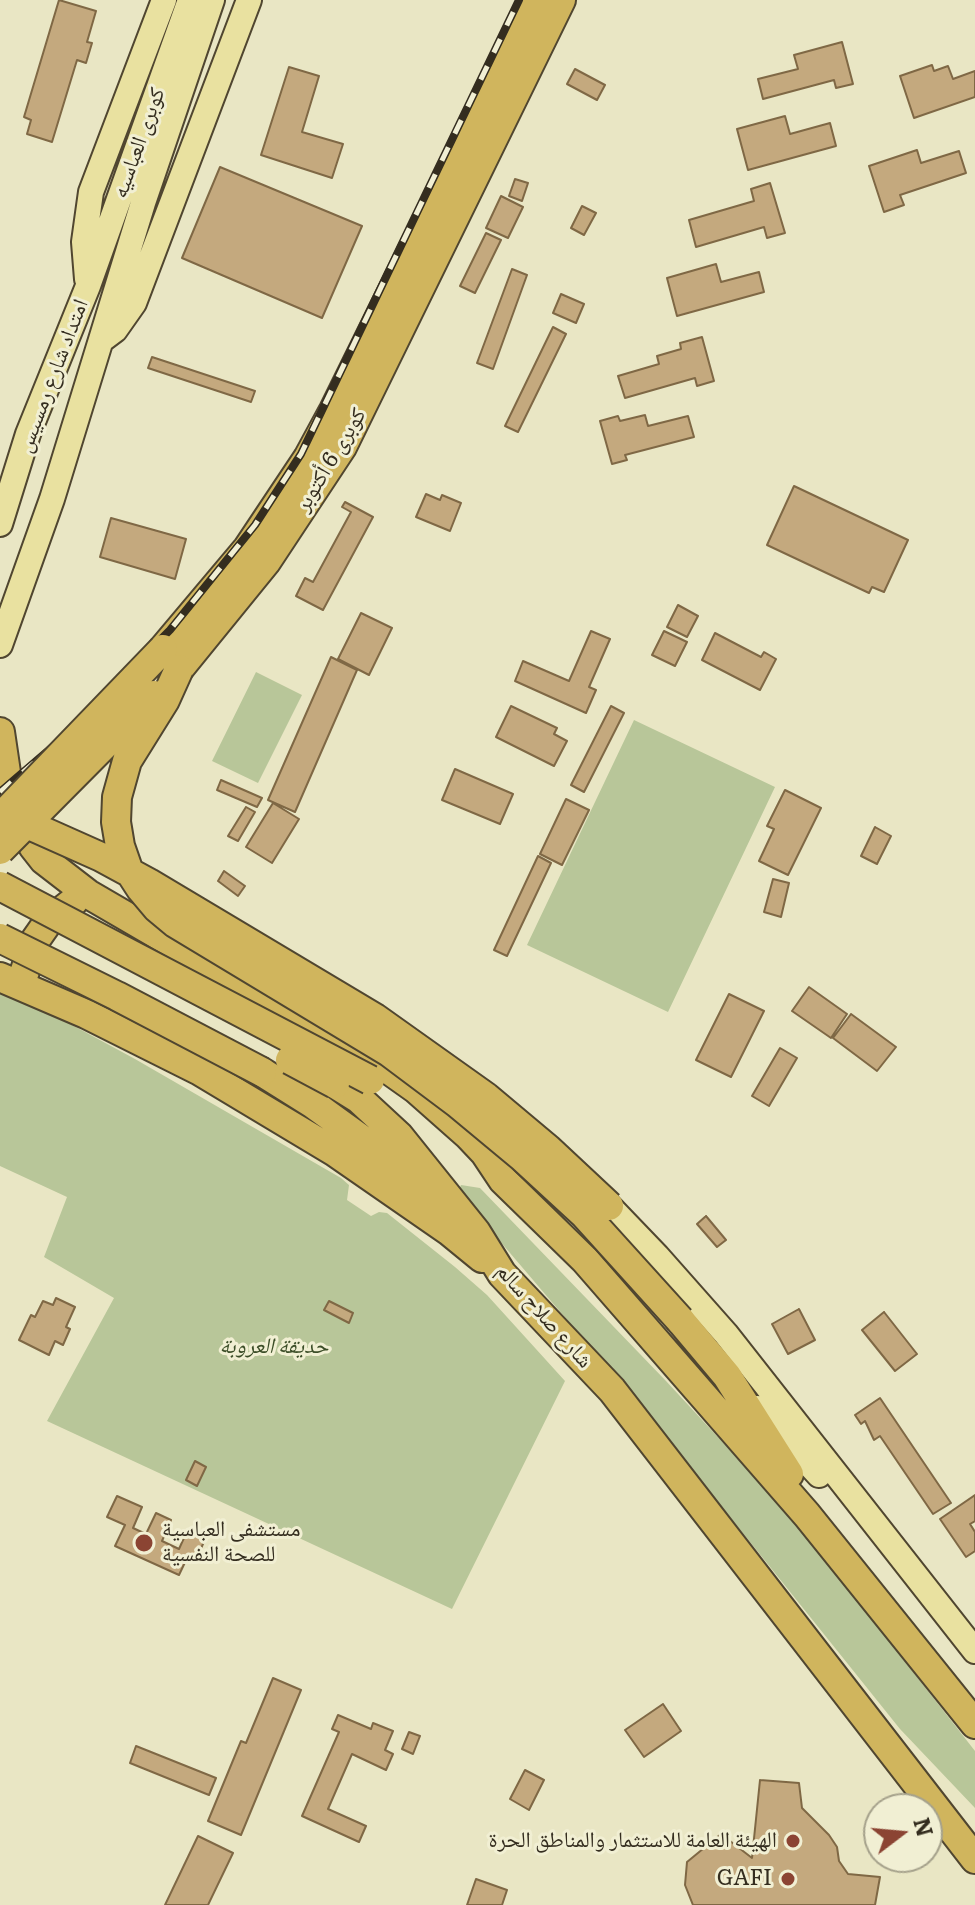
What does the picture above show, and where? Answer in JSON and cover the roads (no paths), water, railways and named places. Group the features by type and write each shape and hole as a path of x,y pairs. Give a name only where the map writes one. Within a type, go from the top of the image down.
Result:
{"highway":[{"name":"كوبرى 6 أكتوبر","path":"0,818 163,649 231,569 279,503 334,410 536,0"},
{"name":"كوبرى 6 أكتوبر","path":"0,850 179,669 266,562 342,447 561,0"},
{"path":"179,669 165,700 127,761 117,797 116,822 120,846 128,869 141,889 175,923 389,1052 522,1157 585,1215 727,1376 784,1464 807,1515"},
{"path":"0,732 8,786 24,830 44,860 88,894 385,1067 430,1100 485,1153 503,1180 585,1260 807,1515 975,1724"},
{"path":"0,812 101,857 165,892 375,1018 497,1105 609,1206"},
{"path":"0,886 370,1080 408,1102 449,1134 485,1153"},
{"path":"88,894 66,906 48,922 25,965 11,981 158,1049 293,1126 407,1201 502,1274"},
{"name":"شارع صلاح سالم","path":"0,906 335,1084 359,1099 399,1136 476,1232 502,1274 612,1390 975,1859"},
{"path":"0,938 262,1072 371,1146 476,1232"}],"main road":[{"name":"امتداد شارع رمسيس","path":"0,524 28,434 88,286 84,242 91,192 164,0"},
{"name":"كوبرى العباسيه","path":"132,198 190,0"},
{"name":"كوبرى العباسيه","path":"88,286 132,198 212,0"},
{"name":"امتداد شارع رمسيس","path":"101,340 115,330 134,303 249,0"},
{"name":"امتداد شارع رمسيس","path":"0,645 52,499 101,340 132,198"},
{"path":"609,1206 726,1334 975,1651"},
{"path":"727,1376 843,1500 878,1526"}],"railway":[{"path":"0,792 64,737 170,630 255,525 301,454 519,0"}],"place":[{"name":"مستشفى العباسية للصحة النفسية","path":"144,1543"},
{"name":"الهيئة العامة للاستثمار والمناطق الحرة","path":"793,1841"},
{"name":"GAFI","path":"788,1879"}],"park label":[{"name":"حديقة العروبة","path":"274,1347"}]}
